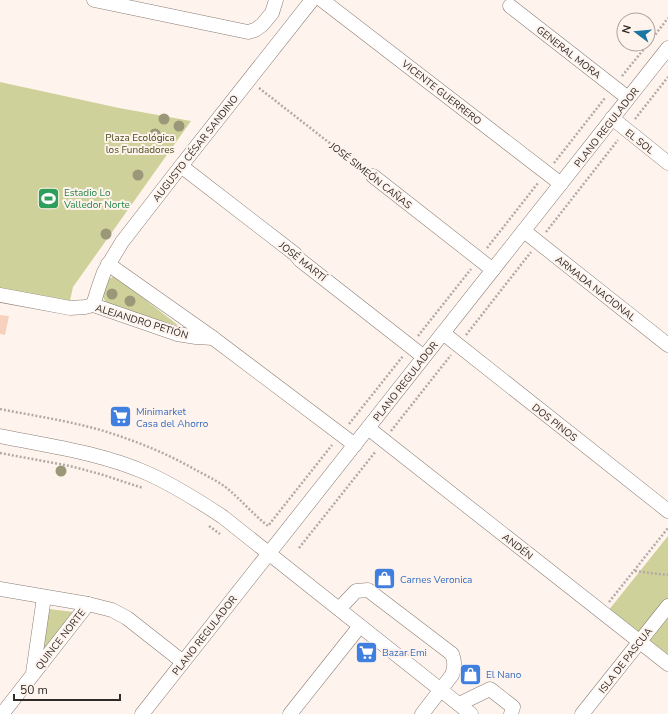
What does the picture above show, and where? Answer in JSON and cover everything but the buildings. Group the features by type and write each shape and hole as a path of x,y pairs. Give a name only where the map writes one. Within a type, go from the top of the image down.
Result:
{"street":[{"path":"94,0 248,32 255,30 262,25 272,13 276,0"},
{"name":"AUGUSTO CÉSAR SANDINO","path":"93,305 108,264 122,242 312,0"},
{"name":"VICENTE GUERRERO","path":"322,0 561,184"},
{"name":"GENERAL MORA","path":"510,6 628,98"},
{"name":"PLANO REGULADOR","path":"142,714 668,48"},
{"name":"EL SOL","path":"612,118 668,163"},
{"name":"JOSÉ MARTÍ","path":"181,166 295,254 300,260 424,357"},
{"name":"JOSÉ SIMEÓN CAÑAS","path":"373,176 493,270"},
{"name":"ARMADA NACIONAL","path":"524,231 668,345"},
{"name":"ALEJANDRO PETIÓN","path":"108,264 213,338 355,445"},
{"name":"ALEJANDRO PETIÓN","path":"0,295 70,308 93,305 176,334 213,338"},
{"name":"DOS PINOS","path":"443,333 668,511"},
{"name":"ANDÉN","path":"368,428 668,664"},
{"path":"0,436 112,460 166,482 197,500 223,517 471,714"},
{"path":"0,589 104,608 126,618 183,662"},
{"path":"339,610 356,591 368,590 452,654 455,661 455,667 452,675 422,714"},
{"name":"QUINCE NORTE","path":"32,675 44,597"},
{"name":"QUINCE NORTE","path":"2,714 88,604"},
{"name":"ISLA DE PASCUA","path":"582,714 668,606"},
{"path":"290,714 360,626"},
{"path":"459,704 490,689 513,708 511,714"}],"path":[{"path":"656,34 668,18"},
{"path":"0,410 76,424 103,431 157,450 181,461 227,489 268,526 642,52"},
{"path":"300,548 668,77"},
{"name":"JOSÉ SIMEÓN CAÑAS","path":"249,80 373,176"},
{"path":"0,453 70,466 146,489"},
{"path":"205,523 223,536"},
{"path":"602,612 668,528"},
{"path":"634,571 668,575"}],"green space":[{"name":"Estadio Lo Valledor Norte","path":"0,82 119,108 191,121 73,287 69,305 0,288"},
{"path":"115,276 179,326 110,307 103,297 108,279"},
{"path":"668,536 668,657 608,611"},
{"path":"49,609 74,612 42,652"}],"place":[{"name":"Estadio Lo Valledor Norte","path":"48,198"},
{"name":"Minimarket Casa del Ahorro","path":"121,417"},
{"name":"Carnes Veronica","path":"384,579"},
{"name":"Bazar Emi","path":"366,652"},
{"name":"El Nano","path":"471,674"}],"park label":[{"name":"Plaza Ecológica los Fundadores","path":"140,142"}]}
